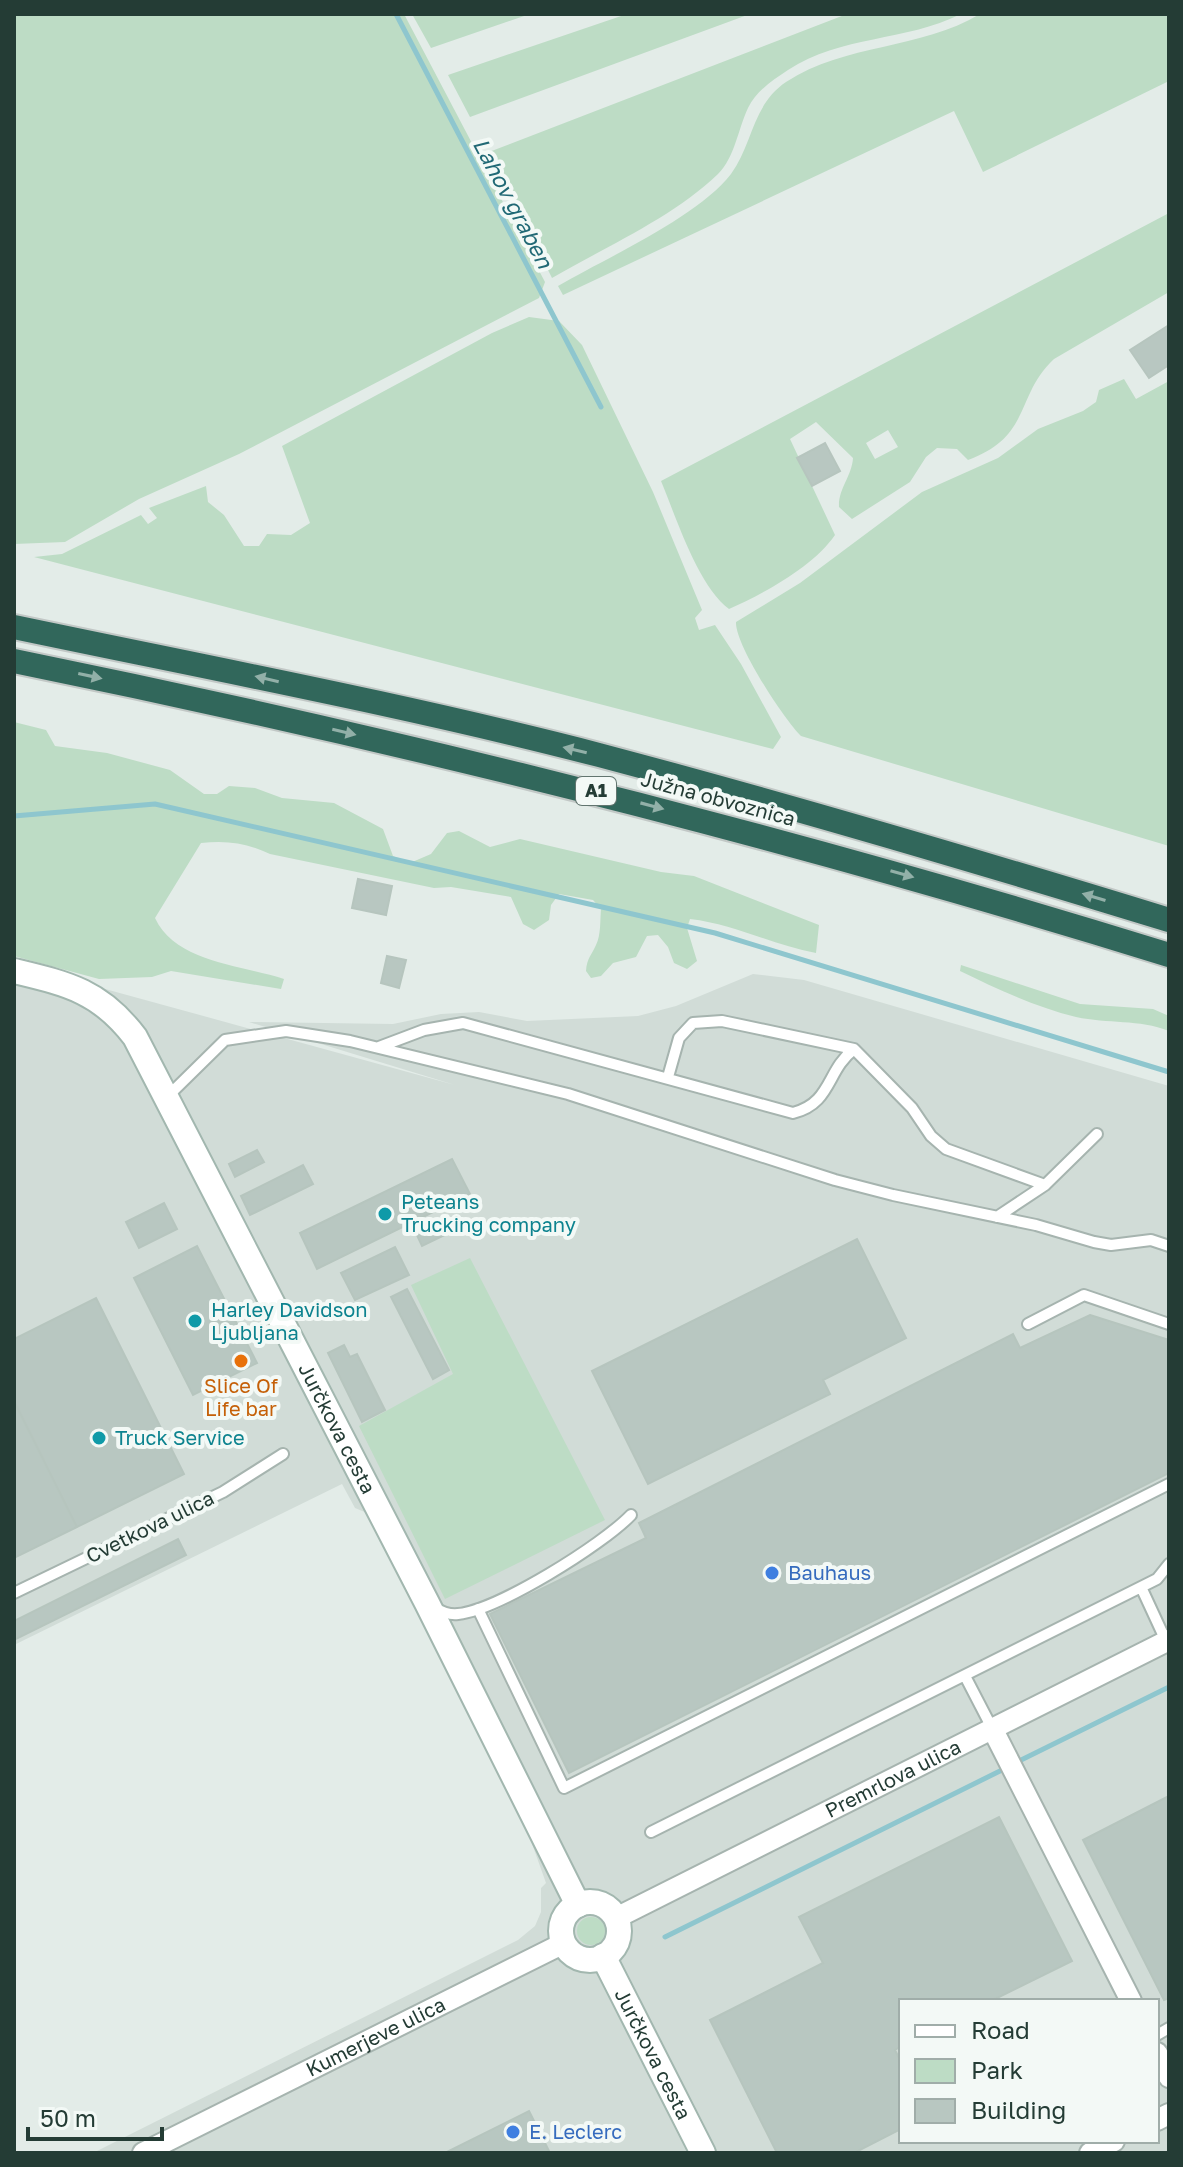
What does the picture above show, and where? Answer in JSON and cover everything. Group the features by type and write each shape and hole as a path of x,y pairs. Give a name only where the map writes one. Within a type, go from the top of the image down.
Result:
{"highway":[{"name":"Južna obvoznica","path":"14,627 243,673 597,755 967,858 1169,920"},
{"name":"Južna obvoznica","path":"14,661 242,708 590,789 957,889 1169,955"}],"street":[{"name":"Jurčkova cesta","path":"14,971 66,984 95,996 119,1016 135,1037 427,1603 578,1905"},
{"name":"Premrlova ulica","path":"616,1918 1168,1641"},
{"path":"993,1730 1130,1999"},
{"path":"600,1904 616,1918 617,1940 603,1956 581,1958 564,1943 563,1921 578,1905 600,1904"},
{"name":"Kumerjeve ulica","path":"143,2153 564,1943"},
{"name":"Jurčkova cesta","path":"603,1956 703,2153"},
{"path":"1159,2057 1169,2077"},
{"path":"1090,2153 1110,2143"}],"lane":[{"path":"668,1077 679,1038 693,1023 722,1021 854,1049 912,1108 931,1136 946,1149 1045,1185"},
{"path":"377,1047 424,1030 463,1023 793,1113 813,1107 820,1100 835,1071 854,1049"},
{"path":"168,1096 225,1040 286,1031 377,1047 568,1094 835,1180 1094,1242 1111,1245 1151,1240 1169,1246"},
{"path":"997,1217 1045,1185 1097,1134"},
{"path":"1028,1324 1084,1295 1169,1324"},
{"name":"Cvetkova ulica","path":"14,1593 223,1492 283,1454"},
{"path":"478,1609 564,1788 1169,1484"},
{"path":"427,1603 452,1614 478,1609 594,1547 631,1515"},
{"path":"651,1832 1157,1579 1169,1564"},
{"path":"1141,1587 1168,1641"},
{"path":"965,1676 993,1730"}],"shaded area":[{"path":"14,964 455,1085 249,1022 393,1024 441,1014 479,1012 527,1021 638,1016 676,1006 753,974 804,980 1169,1086 1169,2153 93,2153 518,1940 535,1926 541,1912 541,1888 546,1883 530,1838 367,1513 355,1508 342,1484 14,1645"}],"green space":[{"path":"14,14 404,14 545,282 539,298 239,454 139,499 65,542 14,544"},
{"path":"412,14 530,14 431,48"},
{"path":"627,14 750,14 470,117 448,75"},
{"path":"847,14 961,14 918,30 830,50 788,70 765,86 751,102 724,167 700,190 660,218 552,278 489,152"},
{"path":"980,14 1169,14 1169,81 983,172 954,111 563,295 558,286 674,221 716,190 738,162 766,102 786,82 833,60 933,34"},
{"path":"1169,213 1169,292 1054,359 1033,387 1013,427 1003,440 988,451 968,460 957,449 937,448 926,457 910,482 852,519 839,507 853,458 816,422 790,439 835,535 801,569 757,596 729,609 718,598 689,550 661,481","holes":["888,430 898,447 875,459 866,443"]},
{"path":"529,317 559,321 582,345 653,492 702,610 695,618 699,630 715,625 741,664 781,737 773,749 34,557 62,554 141,515 148,524 157,518 149,508 206,486 208,502 224,515 244,546 259,546 267,534 291,535 310,523 282,446 492,333"},
{"path":"1124,379 1136,399 1169,381 1169,846 801,736 752,664 736,622 800,583 922,492 998,458 1038,429 1083,411 1096,402 1099,390"},
{"path":"14,722 46,730 55,746 107,753 170,770 204,794 217,794 229,786 255,788 282,798 334,803 383,829 393,856 410,863 431,854 447,833 459,831 490,847 520,839 661,872 694,876 819,925 816,953 722,925 690,919 687,928 697,961 687,969 674,963 668,947 658,935 647,936 636,957 613,963 601,976 591,978 586,971 599,937 601,909 593,900 559,894 551,905 549,920 534,930 523,924 511,897 451,887 434,888 270,854 237,843 220,842 201,843 155,918 178,945 212,960 284,979 281,989 171,971 152,977 99,979 14,956"},
{"path":"961,965 1080,1004 1153,1009 1169,1016 1169,1031 1061,1013 974,978 960,971"},
{"path":"470,1258 605,1520 445,1599 359,1426 453,1374 411,1285"},
{"path":"591,1917 601,1921 605,1931 601,1941 591,1945 581,1941 577,1931 581,1921"}],"building":[{"path":"1169,325 1169,365 1149,378 1130,350"},
{"path":"825,443 840,471 812,486 797,458"},
{"path":"358,879 392,886 386,915 352,908"},
{"path":"387,956 406,960 399,988 381,983"},
{"path":"257,1150 264,1162 235,1177 229,1164"},
{"name":"Peteans Trucking company","path":"452,1159 470,1194 317,1269 300,1233"},
{"path":"303,1165 313,1184 250,1215 241,1196"},
{"path":"164,1203 177,1229 139,1248 126,1222"},
{"path":"446,1216 453,1231 422,1246 415,1231"},
{"path":"857,1239 906,1338 823,1380 830,1394 648,1484 592,1371"},
{"name":"Harley Davidson Ljubljana","path":"197,1246 257,1363 193,1395 134,1278"},
{"path":"395,1247 409,1275 355,1300 341,1273"},
{"path":"407,1289 449,1370 433,1379 391,1297"},
{"name":"Truck Service","path":"96,1298 184,1474 77,1527 14,1401 14,1339"},
{"name":"Bauhaus","path":"1090,1315 1169,1340 1169,1473 569,1773 490,1614 646,1538 639,1523 1013,1334 1020,1348"},
{"path":"344,1345 350,1357 357,1354 385,1410 362,1422 328,1353"},
{"path":"14,1401 77,1527 14,1558"},
{"path":"178,1539 186,1555 14,1640 14,1621"},
{"path":"1169,1796 1169,1998 1164,2000 1083,1840"},
{"path":"999,1817 1072,1961 995,1999 899,1999 899,2047 895,2050 899,2058 899,2130 854,2153 777,2153 710,2020 823,1963 799,1917"},
{"name":"E. Leclerc","path":"529,2111 550,2153 445,2153"}],"waterway":[{"name":"Lahov graben","path":"396,14 601,407"},
{"path":"14,816 155,804 715,933 1169,1072"},
{"path":"1017,1762 1169,1687"},
{"path":"665,1937 1008,1767"}],"place":[{"name":"Peteans Trucking company","path":"385,1214"},
{"name":"Harley Davidson Ljubljana","path":"195,1321"},
{"name":"Slice Of Life bar","path":"241,1361"},
{"name":"Truck Service","path":"99,1438"},
{"name":"Bauhaus","path":"772,1573"},
{"name":"E. Leclerc","path":"513,2132"}]}
